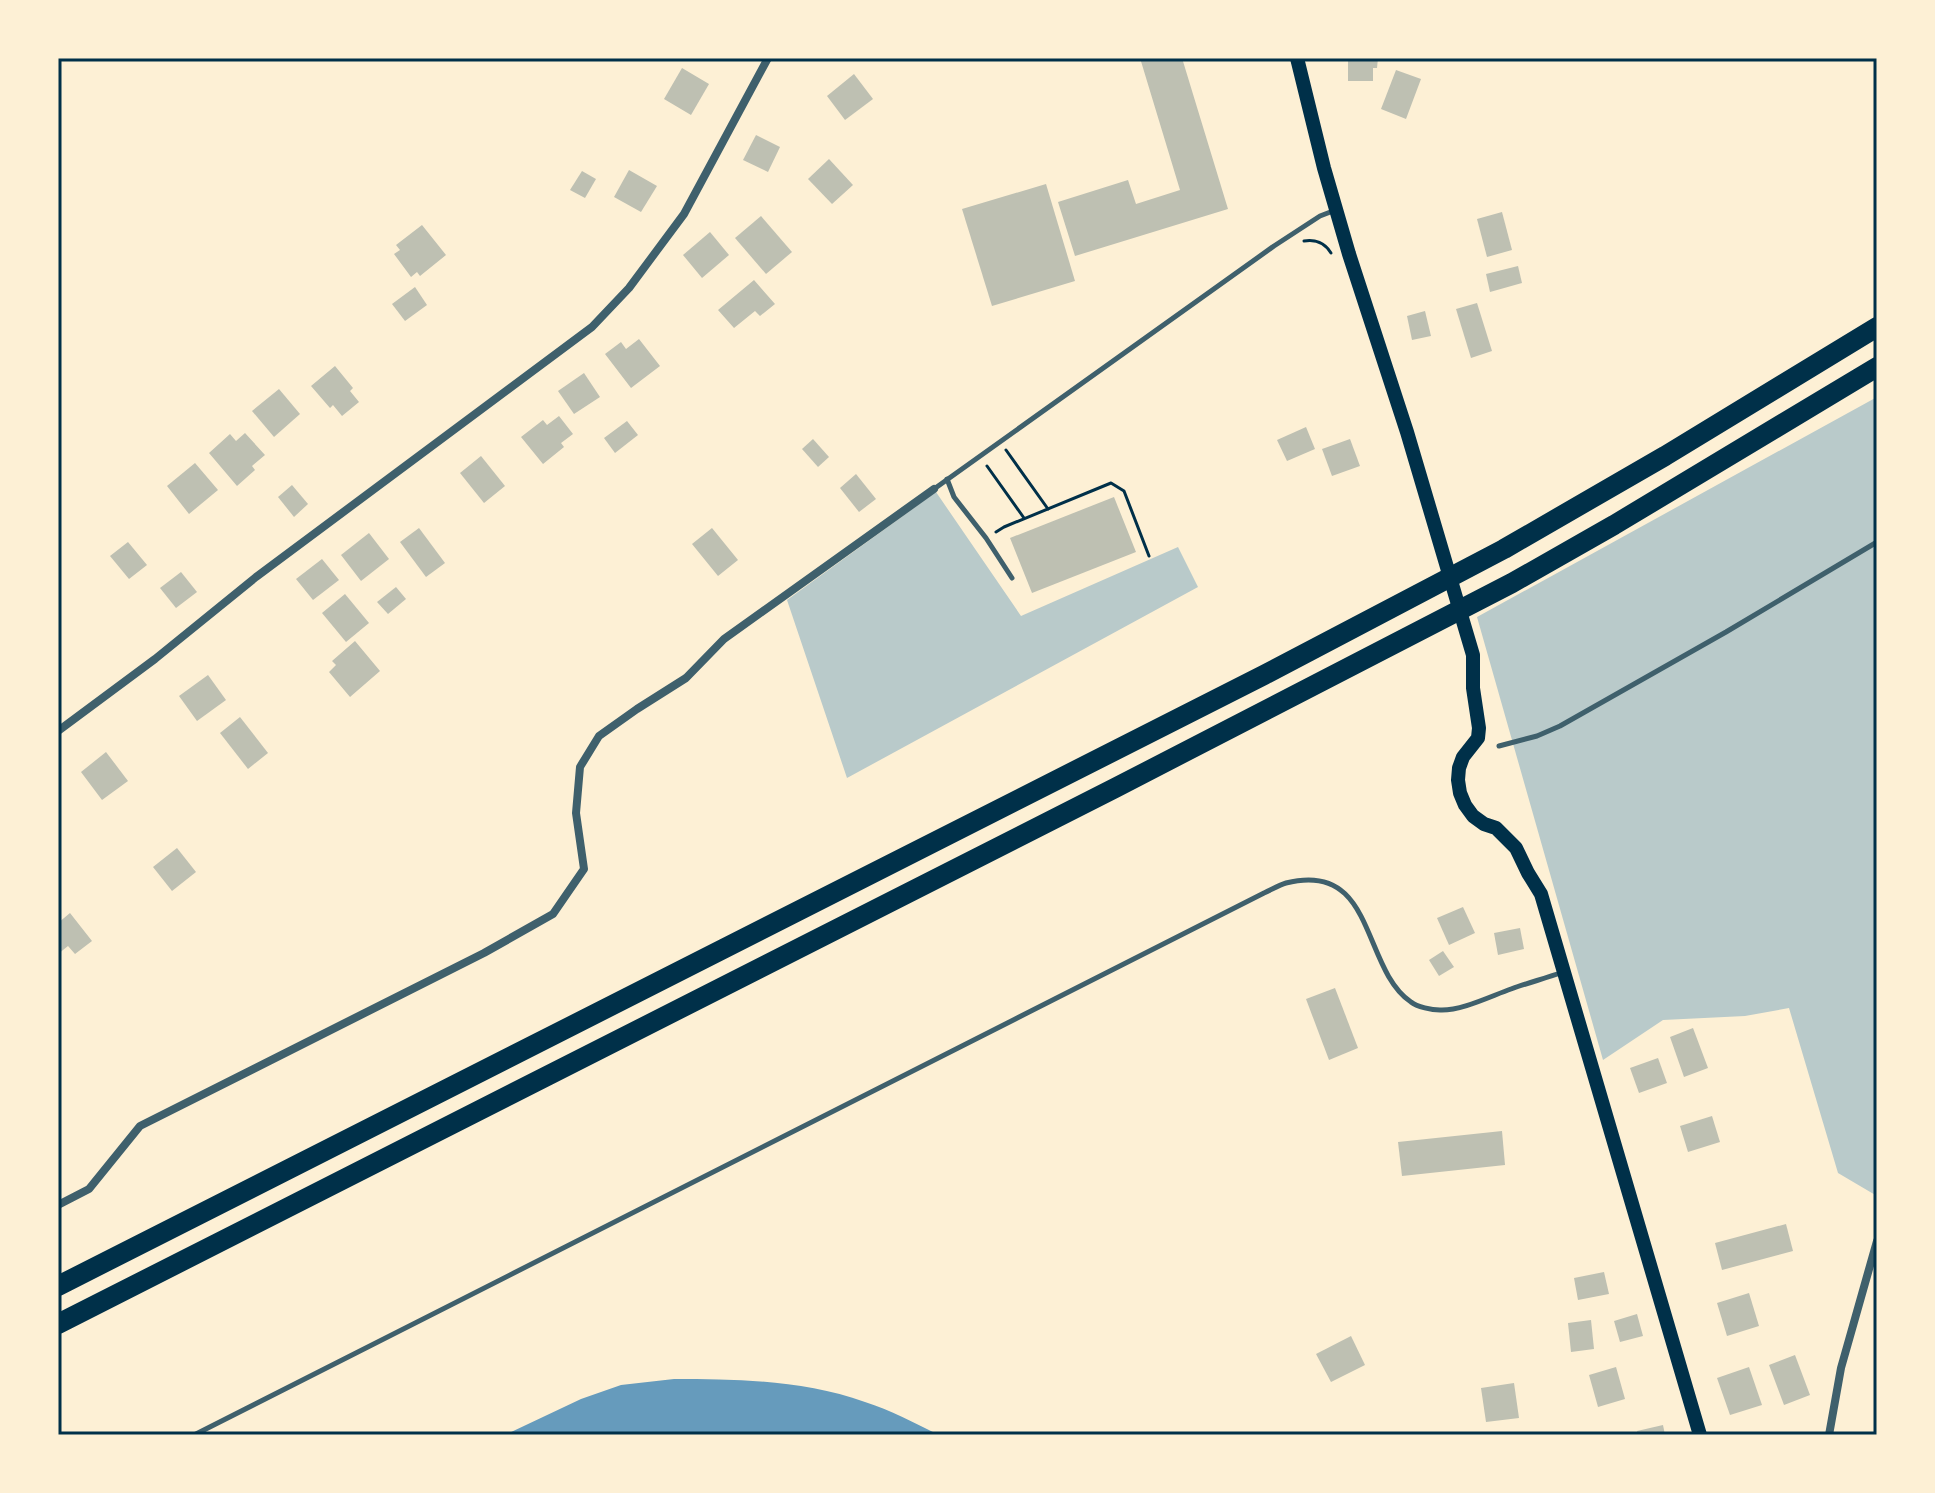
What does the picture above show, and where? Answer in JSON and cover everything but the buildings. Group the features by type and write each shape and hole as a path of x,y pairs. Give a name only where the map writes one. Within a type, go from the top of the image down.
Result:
{"highway":[{"path":"58,1286 1404,602 1504,549 1665,456 1877,327"},
{"path":"58,1324 1412,636 1614,525 1877,367"}],"main road":[{"path":"1297,58 1349,254 1438,533 1473,655 1473,688 1479,728 1478,738 1463,757 1459,768 1460,793 1473,816 1496,828 1516,848 1541,894 1700,1435"}],"street":[{"path":"58,731 155,659 256,577 592,327 629,288 684,214 768,58"},
{"path":"58,1205 89,1189 140,1126 484,953 553,914 584,869 576,813 580,767 599,736 686,678 724,639 934,489"},
{"path":"1829,1435 1841,1368 1877,1241"}],"lane":[{"path":"934,489 1274,246 1320,216 1337,210"},
{"path":"947,479 954,497 1012,578"},
{"path":"1499,746 1560,726 1877,542"},
{"path":"194,1435 1286,883 1313,881 1330,884 1345,893 1357,909 1388,974 1413,1004 1442,1010 1456,1008 1563,972"}],"path":[{"path":"1300,243 1307,240 1320,242 1334,259"},
{"path":"1000,442 1048,509"},
{"path":"980,456 1024,518"},
{"path":"986,538 1024,518 1111,483 1124,491 1149,556"}],"shaded area":[{"path":"1877,397 1877,1196 1838,1173 1789,1008 1745,1016 1663,1020 1603,1060 1477,617"},
{"path":"936,492 1021,616 1178,547 1198,587 847,778 787,600"}],"water":[{"path":"674,1379 746,1380 818,1389 874,1405 939,1435 505,1435 581,1399 621,1385"}]}
